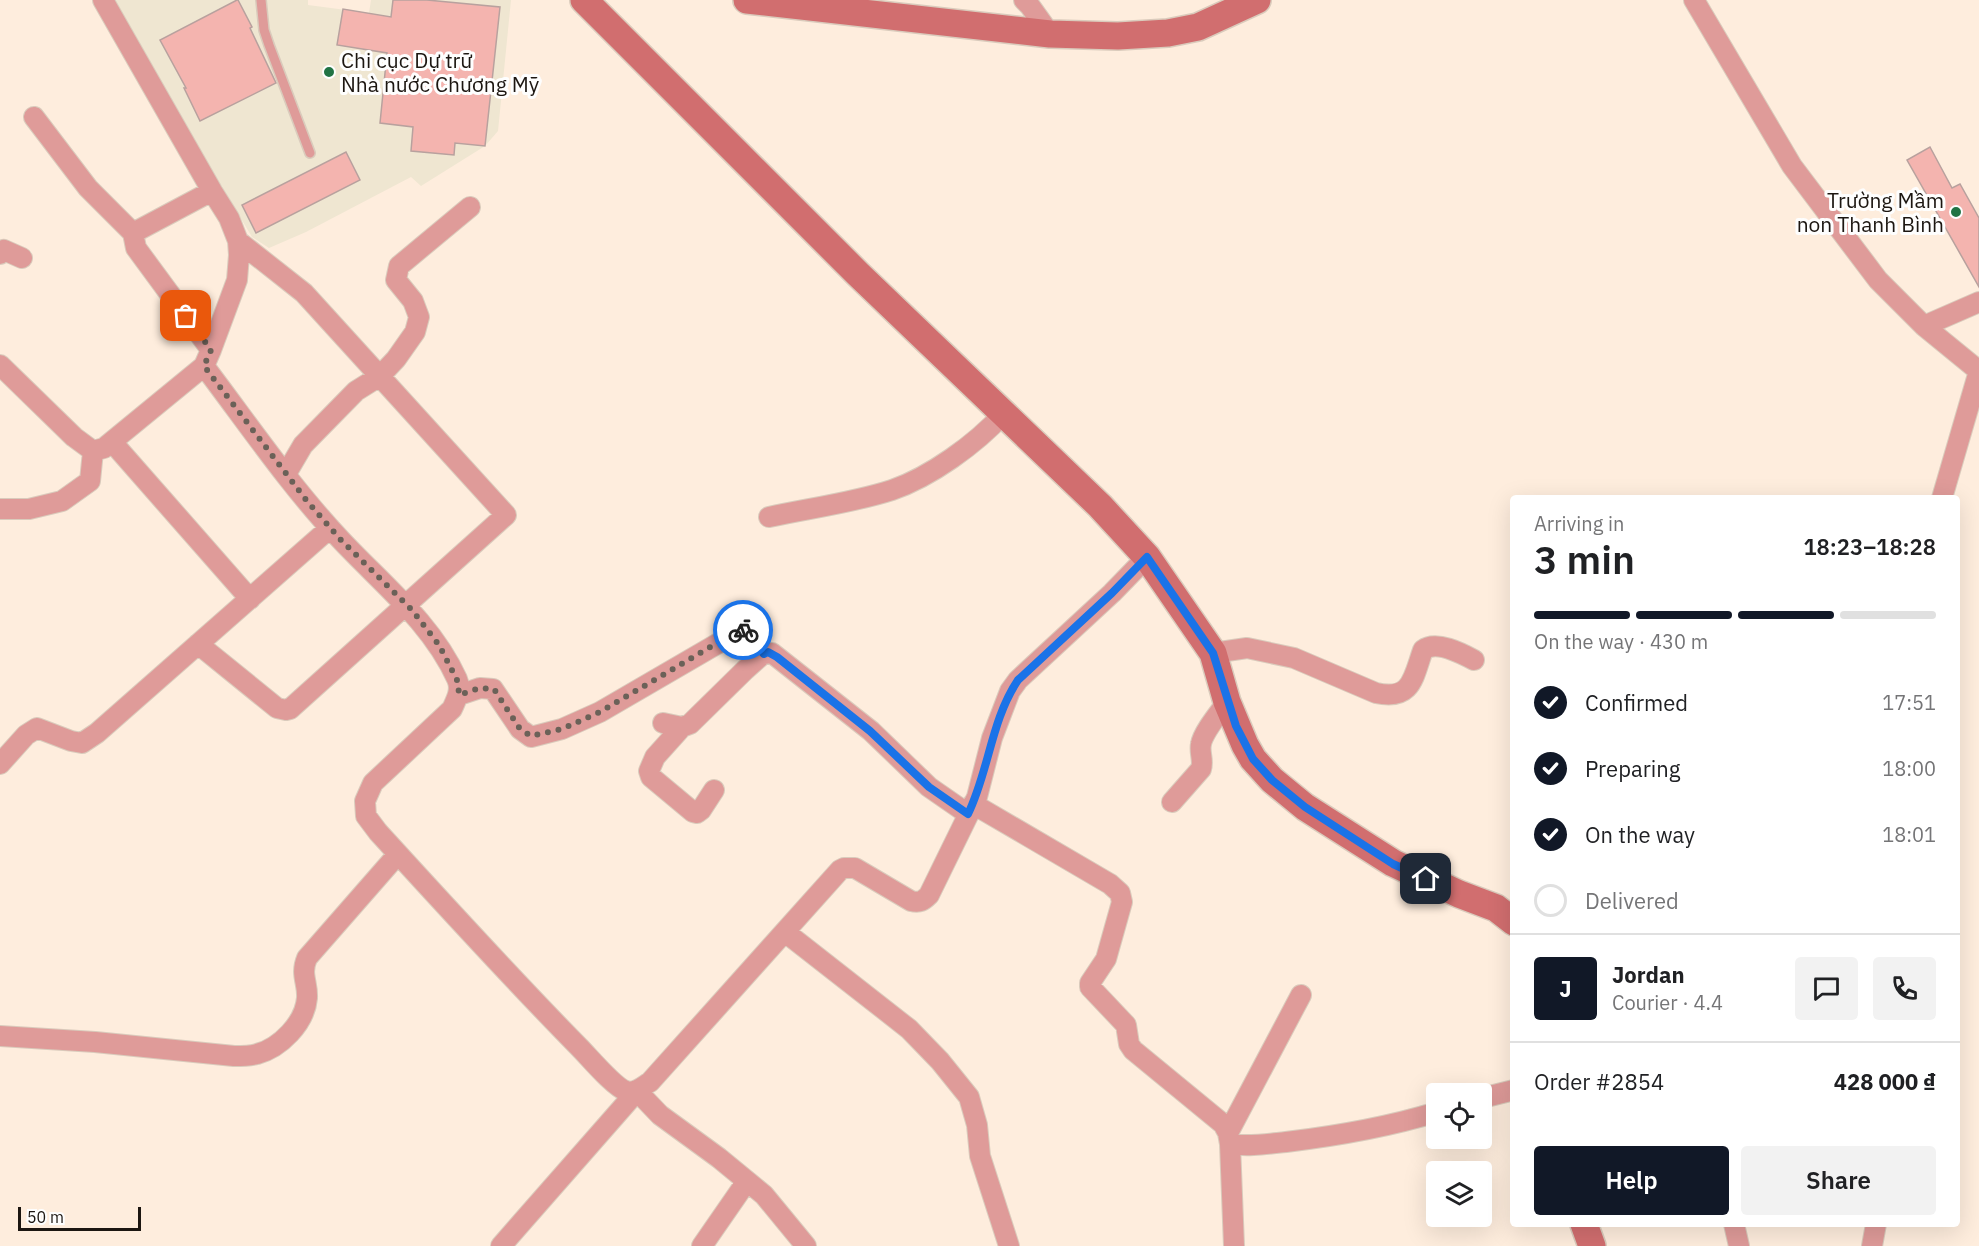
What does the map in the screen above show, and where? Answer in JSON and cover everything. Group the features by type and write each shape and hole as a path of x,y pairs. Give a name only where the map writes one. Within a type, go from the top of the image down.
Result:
{"main road":[{"path":"584,0 858,274 1101,506 1147,557 1213,653 1227,702 1245,745 1253,759 1272,780 1305,807 1393,864 1496,908 1510,919"},
{"path":"747,0 1050,34 1118,36 1168,33 1198,27 1257,0"},
{"path":"1585,1227 1592,1246"}],"street":[{"path":"93,451 113,443 208,358 237,280 239,255 238,241 229,218 103,0"},
{"path":"1024,0 1050,34"},
{"path":"1694,0 1792,166 1878,280 1924,326 1979,371 1943,495"},
{"path":"34,117 88,188 133,233 136,248 286,474 330,528 406,605 439,645 458,682 459,695 452,710 373,783 365,801 366,816 398,854 614,1082 623,1090 637,1092 660,1115 764,1195 806,1246"},
{"path":"133,233 212,191"},
{"path":"286,474 303,445 356,391 380,376 396,359 415,332 419,317 413,301 396,280 399,266 470,207"},
{"path":"198,644 277,708 290,709 506,515 304,292 238,241"},
{"path":"0,254 4,250 22,258"},
{"path":"1924,326 1979,302"},
{"path":"0,365 74,437 93,451"},
{"path":"769,517 855,500 894,489 922,476 955,456 992,427 1003,414"},
{"path":"113,443 250,599"},
{"path":"0,508 29,509 62,501 90,481 93,451"},
{"path":"0,763 26,735 38,728 71,741 82,742 97,733 330,528"},
{"path":"501,1246 637,1092 650,1082 785,933 831,878 844,868 855,868 911,901 924,900 929,895 977,797 992,738 1010,691 1018,680 1112,593 1147,557"},
{"path":"459,695 480,688 494,689 520,729 531,736 562,729 600,712 741,630 764,654"},
{"path":"1213,653 1247,648 1294,658 1388,696 1394,696 1406,690 1426,647 1457,651 1474,660"},
{"path":"714,790 701,810 697,813 693,812 651,777 649,771 655,757 682,727 690,724 768,652 870,731 929,787 1110,884 1120,893 1122,902 1107,959 1090,982 1090,987 1126,1025 1129,1044 1133,1050 1223,1124 1229,1138 1234,1246"},
{"path":"1172,802 1201,769 1203,762 1200,750 1201,741 1227,702"},
{"path":"663,723 682,727"},
{"path":"0,1036 95,1042 234,1056 256,1054 270,1048 290,1033 304,1011 307,996 303,968 307,958 398,854"},
{"path":"785,933 909,1029 940,1061 969,1097 977,1125 980,1156 1009,1246"},
{"path":"1229,1138 1301,995"},
{"path":"1492,1096 1510,1091"},
{"path":"1229,1138 1261,1144 1312,1139 1426,1115"},
{"path":"702,1246 747,1181"},
{"path":"1735,1227 1739,1246"},
{"path":"1872,1246 1875,1227"}],"lane":[{"path":"261,0 268,45 310,153"}],"shaded area":[{"name":"Chi cục Dự trữ Nhà nước Chương Mỹ","path":"110,0 308,0 308,5 369,13 371,0 511,0 498,131 485,146 421,186 411,177 306,232 269,248 252,237"}],"building":[{"path":"237,0 252,27 250,28 276,83 200,121 184,88 186,88 160,40"},
{"path":"393,0 427,0 500,7 485,146 455,143 454,155 411,151 413,127 380,123 387,53 337,45 343,9 391,17"},
{"path":"1930,147 1952,188 1960,184 1979,218 1979,287 1907,160"},
{"path":"346,152 360,180 256,233 242,205"}],"way so far":[{"path":"186,316 211,350 204,366 307,501 340,539 412,610 439,645 458,682 459,695 480,688 494,689 520,729 531,736 562,729 600,712 734,633 743,630"}],"place":[{"name":"Chi cục Dự trữ Nhà nước Chương Mỹ","path":"329,72"},
{"name":"Trường Mầm non Thanh Bình","path":"1956,212"}],"route":[{"path":"743,630 764,654 772,653 870,731 929,787 968,814 977,797 992,738 1010,691 1018,680 1112,593 1147,557 1213,653 1236,726 1253,759 1272,780 1305,807 1393,864 1426,879"}]}
